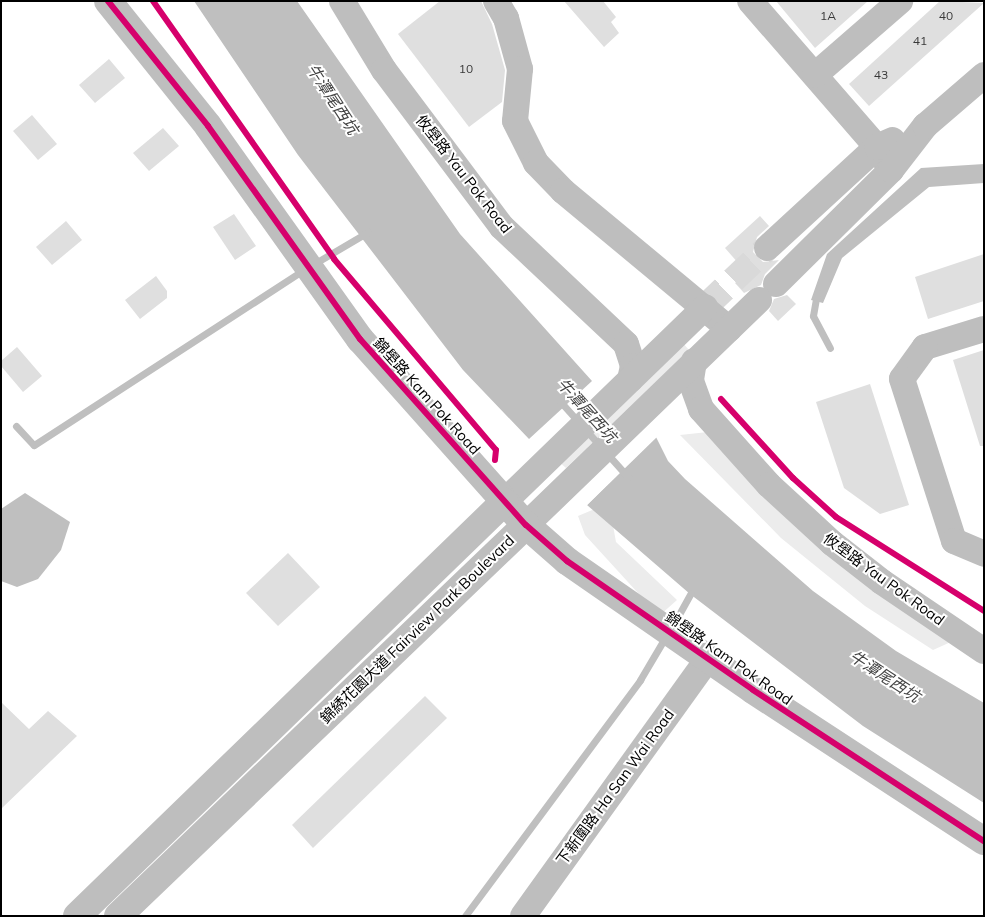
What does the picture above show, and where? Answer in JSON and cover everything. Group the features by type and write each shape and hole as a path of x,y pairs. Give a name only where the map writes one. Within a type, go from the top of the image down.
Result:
{"street":[{"name":"錦壆路 Kam Pok Road","path":"108,1 208,126 360,339 526,525 567,561 708,659 984,841"},
{"name":"攸壆路 Yau Pok Road","path":"342,1 384,70 502,227 626,344 633,366 626,383"},
{"path":"496,1 509,28 520,69 515,121 536,163 563,191 705,307 729,329"},
{"path":"750,1 877,147 891,170"},
{"path":"815,75 900,1"},
{"path":"767,248 877,147 925,126 984,75"},
{"name":"錦綉花園大道 Fairview Park Boulevard","path":"118,916 526,525 642,409 768,292 891,170 925,126"},
{"name":"錦綉花園大道 Fairview Park Boulevard","path":"78,916 705,307"},
{"path":"984,329 925,348 902,379 954,541 984,554"},
{"name":"攸壆路 Yau Pok Road","path":"694,361 691,387 701,409 769,485 832,543 882,582 984,651"},
{"name":"下新圍路 Ha San Wai Road","path":"523,916 708,659"}],"shaded area":[{"path":"682,342 689,350 566,468 558,461"},
{"path":"708,432 953,641 933,650 865,606 781,538 680,435"},
{"path":"609,503 616,542 677,600 659,616 585,535 578,516"}],"water":[{"path":"194,1 297,1 460,234 592,381 529,439 463,370 298,155"},
{"path":"984,164 984,183 929,187 842,258 823,303 811,300 827,254 921,168"},
{"path":"656,437 668,461 685,479 813,591 896,651 984,703 984,803 863,726 690,594 587,505"},
{"path":"25,493 70,522 61,550 38,579 17,587 1,581 1,509"}],"pier":[{"path":"654,435 658,436 585,507 585,504"}],"building":[{"path":"440,1 481,1 492,24 505,70 502,102 469,127 398,34"},
{"path":"564,1 603,1 616,17 611,22 619,33 604,47"},
{"path":"776,1 868,1 815,48"},
{"path":"940,1 984,3 869,106 849,84"},
{"path":"109,59 125,78 95,103 79,85"},
{"path":"32,115 57,144 38,160 13,131"},
{"path":"163,128 179,146 149,171 133,153"},
{"path":"234,214 256,246 235,260 213,227"},
{"path":"760,216 769,226 757,237 753,252 763,262 779,260 765,274 761,285 744,293 735,283 746,272 725,248"},
{"path":"66,221 82,240 52,265 36,247"},
{"path":"984,254 984,301 928,319 915,277"},
{"path":"156,276 167,291 167,298 140,319 125,300"},
{"path":"787,295 796,304 778,321 769,311 774,299"},
{"path":"17,347 42,376 23,392 1,366 1,361"},
{"path":"984,350 984,446 980,446 953,360"},
{"path":"870,384 909,505 880,514 844,488 816,402"},
{"path":"288,553 320,587 278,626 246,593"},
{"path":"425,696 447,718 313,848 292,825"},
{"path":"1,702 29,729 48,711 77,736 1,809"}],"waterway":[{"path":"312,265 368,232"},
{"path":"16,426 34,445 303,270"},
{"path":"817,293 813,316 830,348"},
{"name":"牛潭尾西坑","path":"558,399 628,477"},
{"path":"672,627 690,594"},
{"path":"465,916 640,680 666,636"}],"tunnel":[{"path":"705,307 767,248"}],"cycle path":[{"path":"108,1 208,126 360,339 526,525 567,561 753,690 984,841"},
{"path":"153,1 334,259 496,450 495,460"},
{"path":"721,399 793,478 836,517 984,611"}]}
